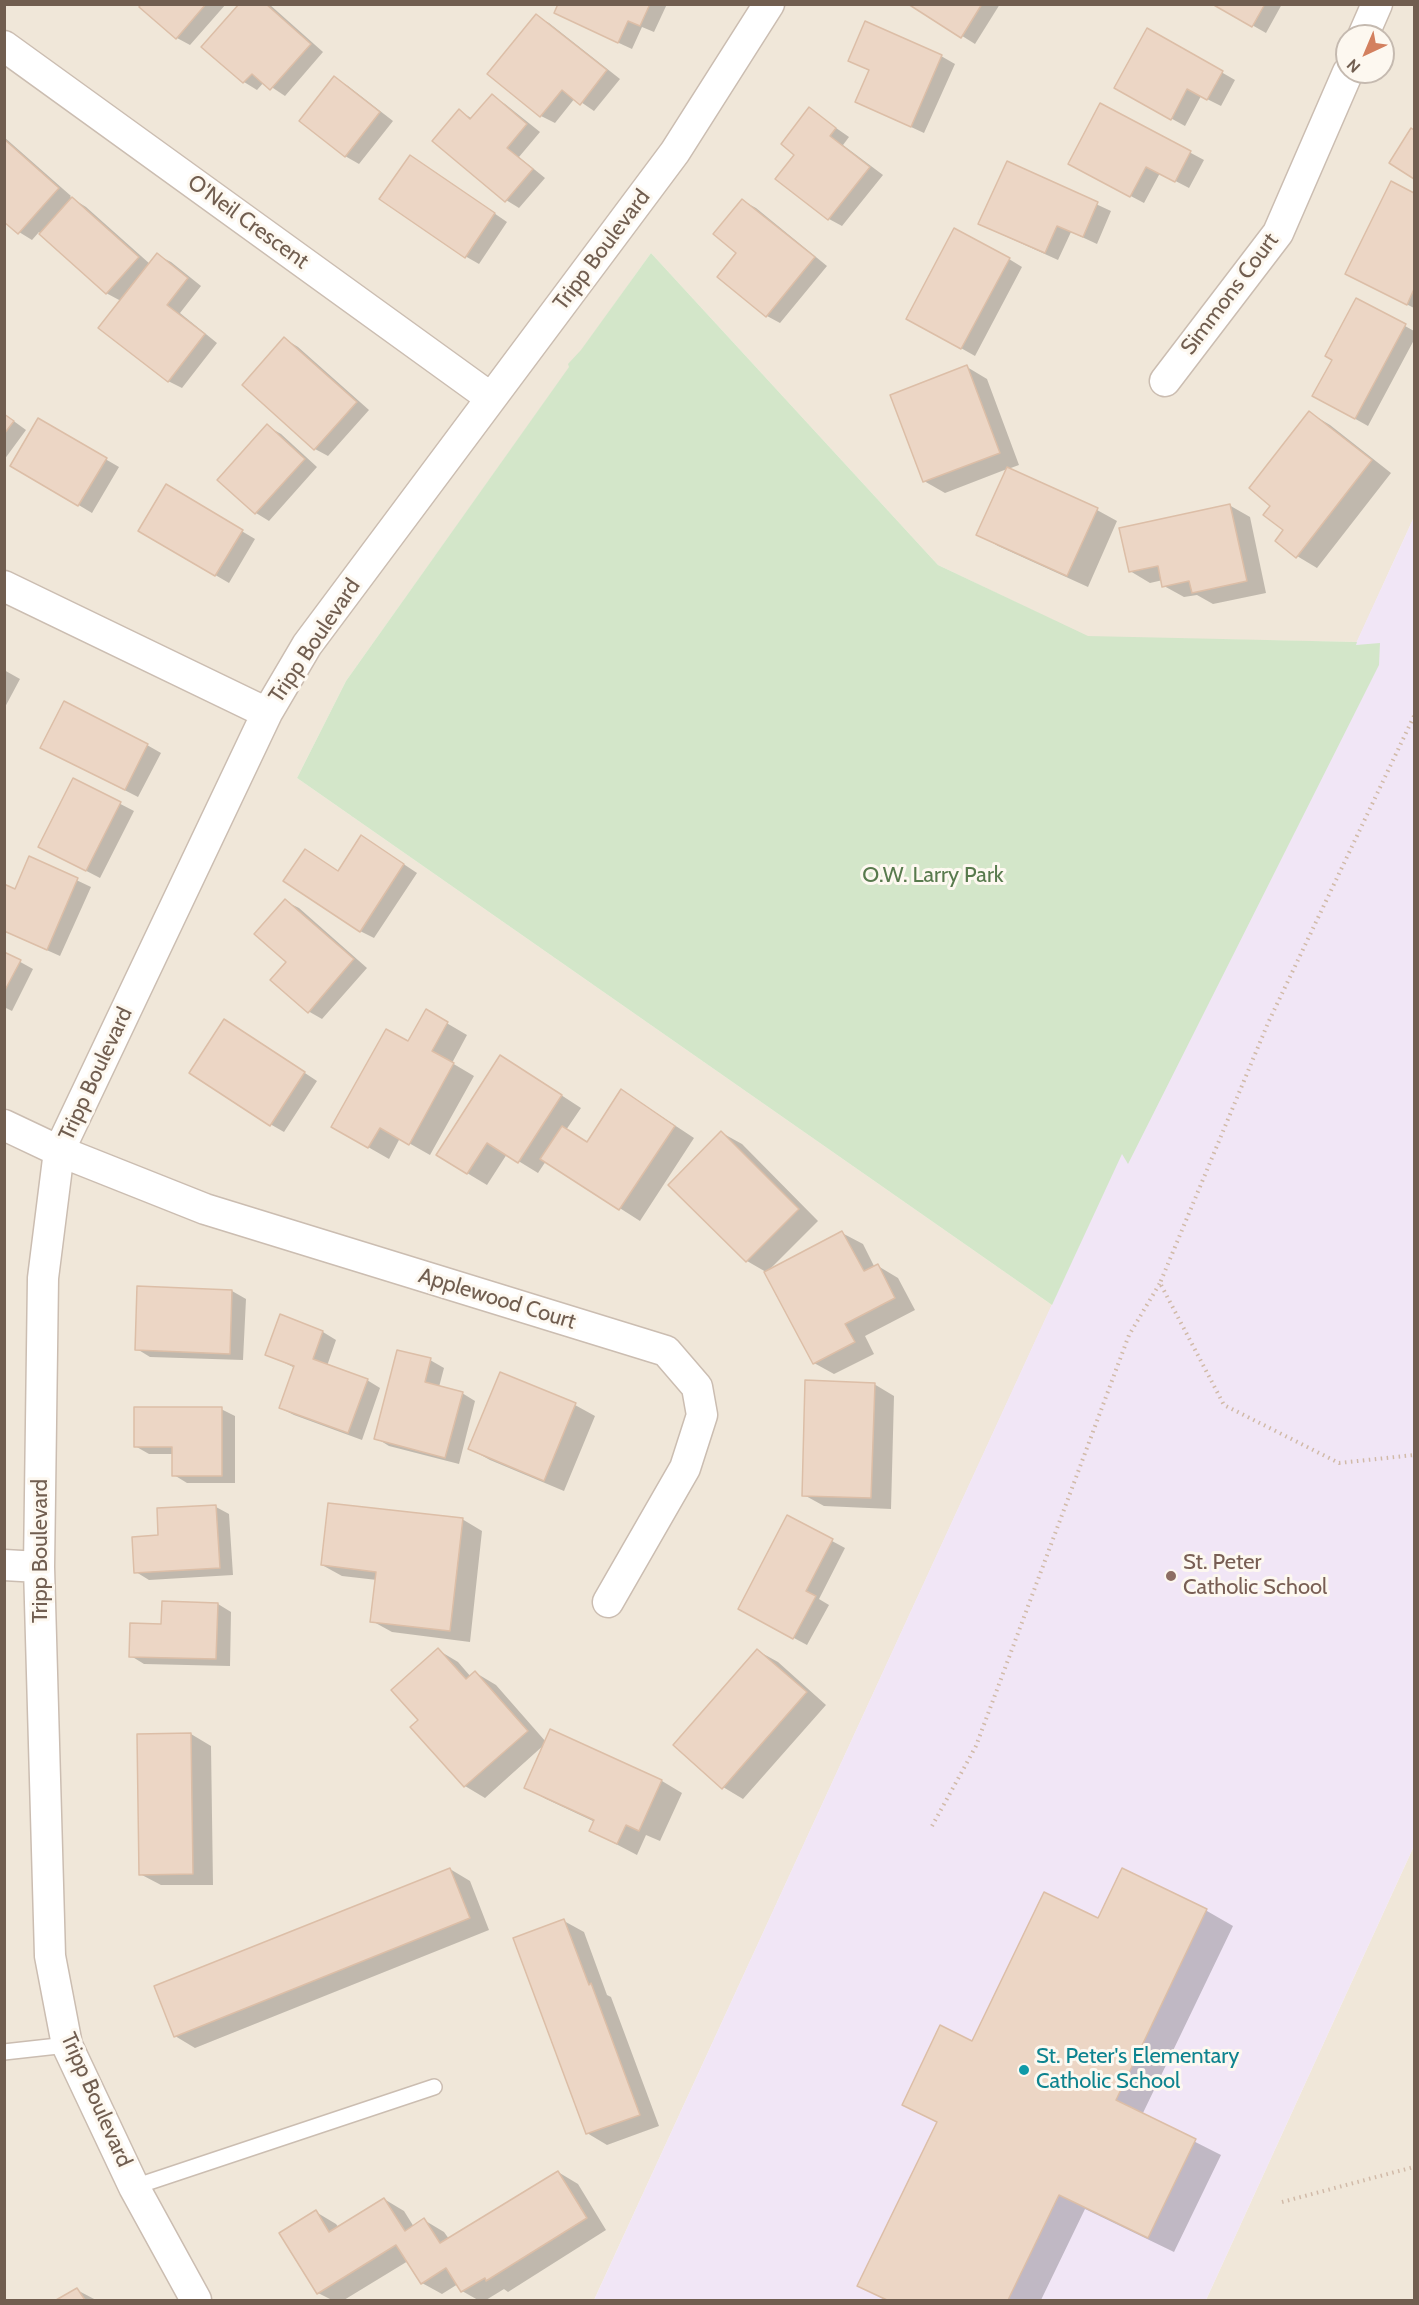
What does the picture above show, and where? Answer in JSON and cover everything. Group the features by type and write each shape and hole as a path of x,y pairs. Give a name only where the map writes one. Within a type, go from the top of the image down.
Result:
{"street":[{"name":"Tripp Boulevard","path":"196,2301 134,2187 67,2045 50,1956 39,1567 43,1278 59,1151 267,713 306,645 675,152 769,4"},
{"path":"1368,24 1377,4"},
{"name":"O'Neil Crescent","path":"4,46 491,398"},
{"name":"Simmons Court","path":"1165,381 1278,233 1343,84"},
{"path":"4,586 267,713"},
{"name":"Applewood Court","path":"4,1125 59,1151 205,1209 666,1351 697,1387 702,1415 685,1468 608,1602"},
{"path":"4,1565 39,1567"}],"lane":[{"path":"4,2052 67,2045"},
{"path":"134,2187 435,2087"}],"path":[{"path":"932,1826 976,1746 1129,1335 1160,1283 1268,1023 1414,716"},
{"path":"1160,1283 1224,1405 1339,1463 1414,1455"},
{"path":"1282,2202 1414,2167"}],"shaded area":[{"path":"5,5 1414,5 1414,517 1357,642 1088,637 938,565 651,253 346,681 297,778 1052,1305 594,2300 5,2300"},
{"name":"St. Peter Catholic School","path":"1414,517 1414,1846 1206,2300 594,2300"},
{"path":"1414,1846 1414,2300 1206,2300"}],"green space":[{"name":"O.W. Larry Park","path":"651,253 938,565 1088,636 1357,642 1356,645 1380,643 1379,665 1128,1164 1122,1154 1052,1305 297,778 346,681 569,367 568,364 581,350"}],"building":[{"path":"141,4 206,4 176,39 139,7"},
{"path":"239,4 266,4 311,44 270,90 252,74 243,83 201,47"},
{"path":"558,4 650,4 640,26 628,21 618,43 554,13"},
{"path":"908,4 982,4 961,38"},
{"path":"1212,4 1265,4 1252,27"},
{"path":"536,14 607,70 580,105 562,90 540,117 487,74"},
{"path":"865,21 942,55 911,127 855,102 869,70 848,61"},
{"path":"1147,28 1223,71 1207,100 1187,89 1171,120 1114,88"},
{"path":"334,76 380,112 345,157 299,121"},
{"path":"492,94 527,124 507,148 533,169 505,202 432,141 459,109 470,119"},
{"path":"1100,103 1191,151 1175,182 1146,167 1130,197 1068,164"},
{"path":"809,107 836,128 830,136 870,167 828,220 775,179 794,155 781,144"},
{"path":"1411,128 1414,130 1414,179 1389,163"},
{"path":"4,139 59,188 18,234 4,222"},
{"path":"410,155 495,213 465,258 379,199"},
{"path":"1007,161 1098,202 1083,237 1057,226 1045,253 978,224"},
{"path":"1391,181 1414,193 1414,289 1407,305 1345,274"},
{"path":"72,197 139,257 106,294 39,234"},
{"path":"742,199 815,257 766,317 717,277 736,253 713,234"},
{"path":"954,228 1010,258 961,349 906,319"},
{"path":"157,253 188,278 167,305 205,334 168,382 98,328"},
{"path":"1356,298 1406,324 1355,419 1312,396 1332,360 1325,356"},
{"path":"284,337 357,402 314,450 242,385"},
{"path":"967,365 1000,453 923,482 890,395"},
{"path":"1309,411 1372,460 1296,558 1275,541 1283,530 1263,515 1270,506 1249,488"},
{"path":"4,414 14,421 4,434"},
{"path":"38,418 107,458 78,506 10,466"},
{"path":"267,424 305,459 255,514 217,480"},
{"path":"1007,467 1098,508 1067,576 976,535"},
{"path":"166,484 243,530 215,576 138,531"},
{"path":"1230,504 1247,581 1192,593 1189,581 1162,587 1158,566 1129,572 1119,528"},
{"path":"64,701 148,744 125,790 40,748"},
{"path":"73,778 121,802 86,871 38,847"},
{"path":"361,835 404,864 360,932 283,881 305,849 338,871"},
{"path":"29,856 78,878 47,950 4,931 4,884 15,889"},
{"path":"285,899 354,959 308,1013 270,980 286,962 254,934"},
{"path":"4,952 21,960 4,992"},
{"path":"426,1009 448,1022 432,1051 454,1063 409,1145 380,1128 368,1148 331,1127 386,1029 408,1041"},
{"path":"224,1019 305,1072 270,1126 189,1073"},
{"path":"500,1055 562,1095 518,1163 487,1143 467,1174 436,1155"},
{"path":"621,1089 675,1126 619,1210 540,1159 562,1126 587,1142"},
{"path":"721,1131 799,1209 746,1262 668,1185"},
{"path":"842,1231 864,1271 878,1264 895,1298 845,1324 855,1342 813,1364 764,1272"},
{"path":"137,1286 232,1290 230,1354 135,1350"},
{"path":"280,1314 323,1331 313,1359 368,1379 348,1433 279,1408 294,1366 265,1355"},
{"path":"397,1350 431,1358 425,1382 463,1392 445,1458 374,1439"},
{"path":"500,1372 576,1403 544,1481 468,1449"},
{"path":"805,1380 875,1383 871,1498 802,1496"},
{"path":"134,1407 222,1407 222,1476 172,1476 172,1447 134,1447"},
{"path":"328,1503 463,1518 450,1631 370,1622 376,1572 321,1565"},
{"path":"216,1505 220,1568 134,1573 132,1537 158,1535 157,1508"},
{"path":"787,1515 833,1539 806,1591 816,1596 793,1639 738,1609"},
{"path":"162,1601 218,1603 216,1659 129,1657 130,1623 161,1624"},
{"path":"438,1648 466,1679 475,1671 528,1731 464,1787 410,1727 418,1720 391,1690"},
{"path":"757,1649 807,1692 722,1789 673,1745"},
{"path":"550,1729 662,1780 639,1831 626,1825 617,1844 589,1831 594,1820 524,1788"},
{"path":"191,1733 193,1874 139,1875 137,1734"},
{"path":"450,1868 470,1918 174,2037 154,1986"},
{"name":"St. Peter's Elementary Catholic School","path":"1122,1868 1207,1909 1116,2100 1196,2139 1148,2238 1059,2195 1008,2300 887,2300 857,2286 937,2122 902,2105 940,2025 972,2041 1044,1892 1098,1918"},
{"path":"564,1919 589,1985 591,1983 640,2115 586,2134 513,1938"},
{"path":"558,2171 587,2218 486,2281 485,2278 461,2292 446,2268 421,2284 396,2245 317,2294 279,2233 316,2210 329,2232 384,2198 405,2231 424,2218 440,2243"},
{"path":"77,2288 85,2300 56,2300"}],"place":[{"name":"St. Peter Catholic School","path":"1171,1576"},
{"name":"St. Peter's Elementary Catholic School","path":"1024,2070"}]}
